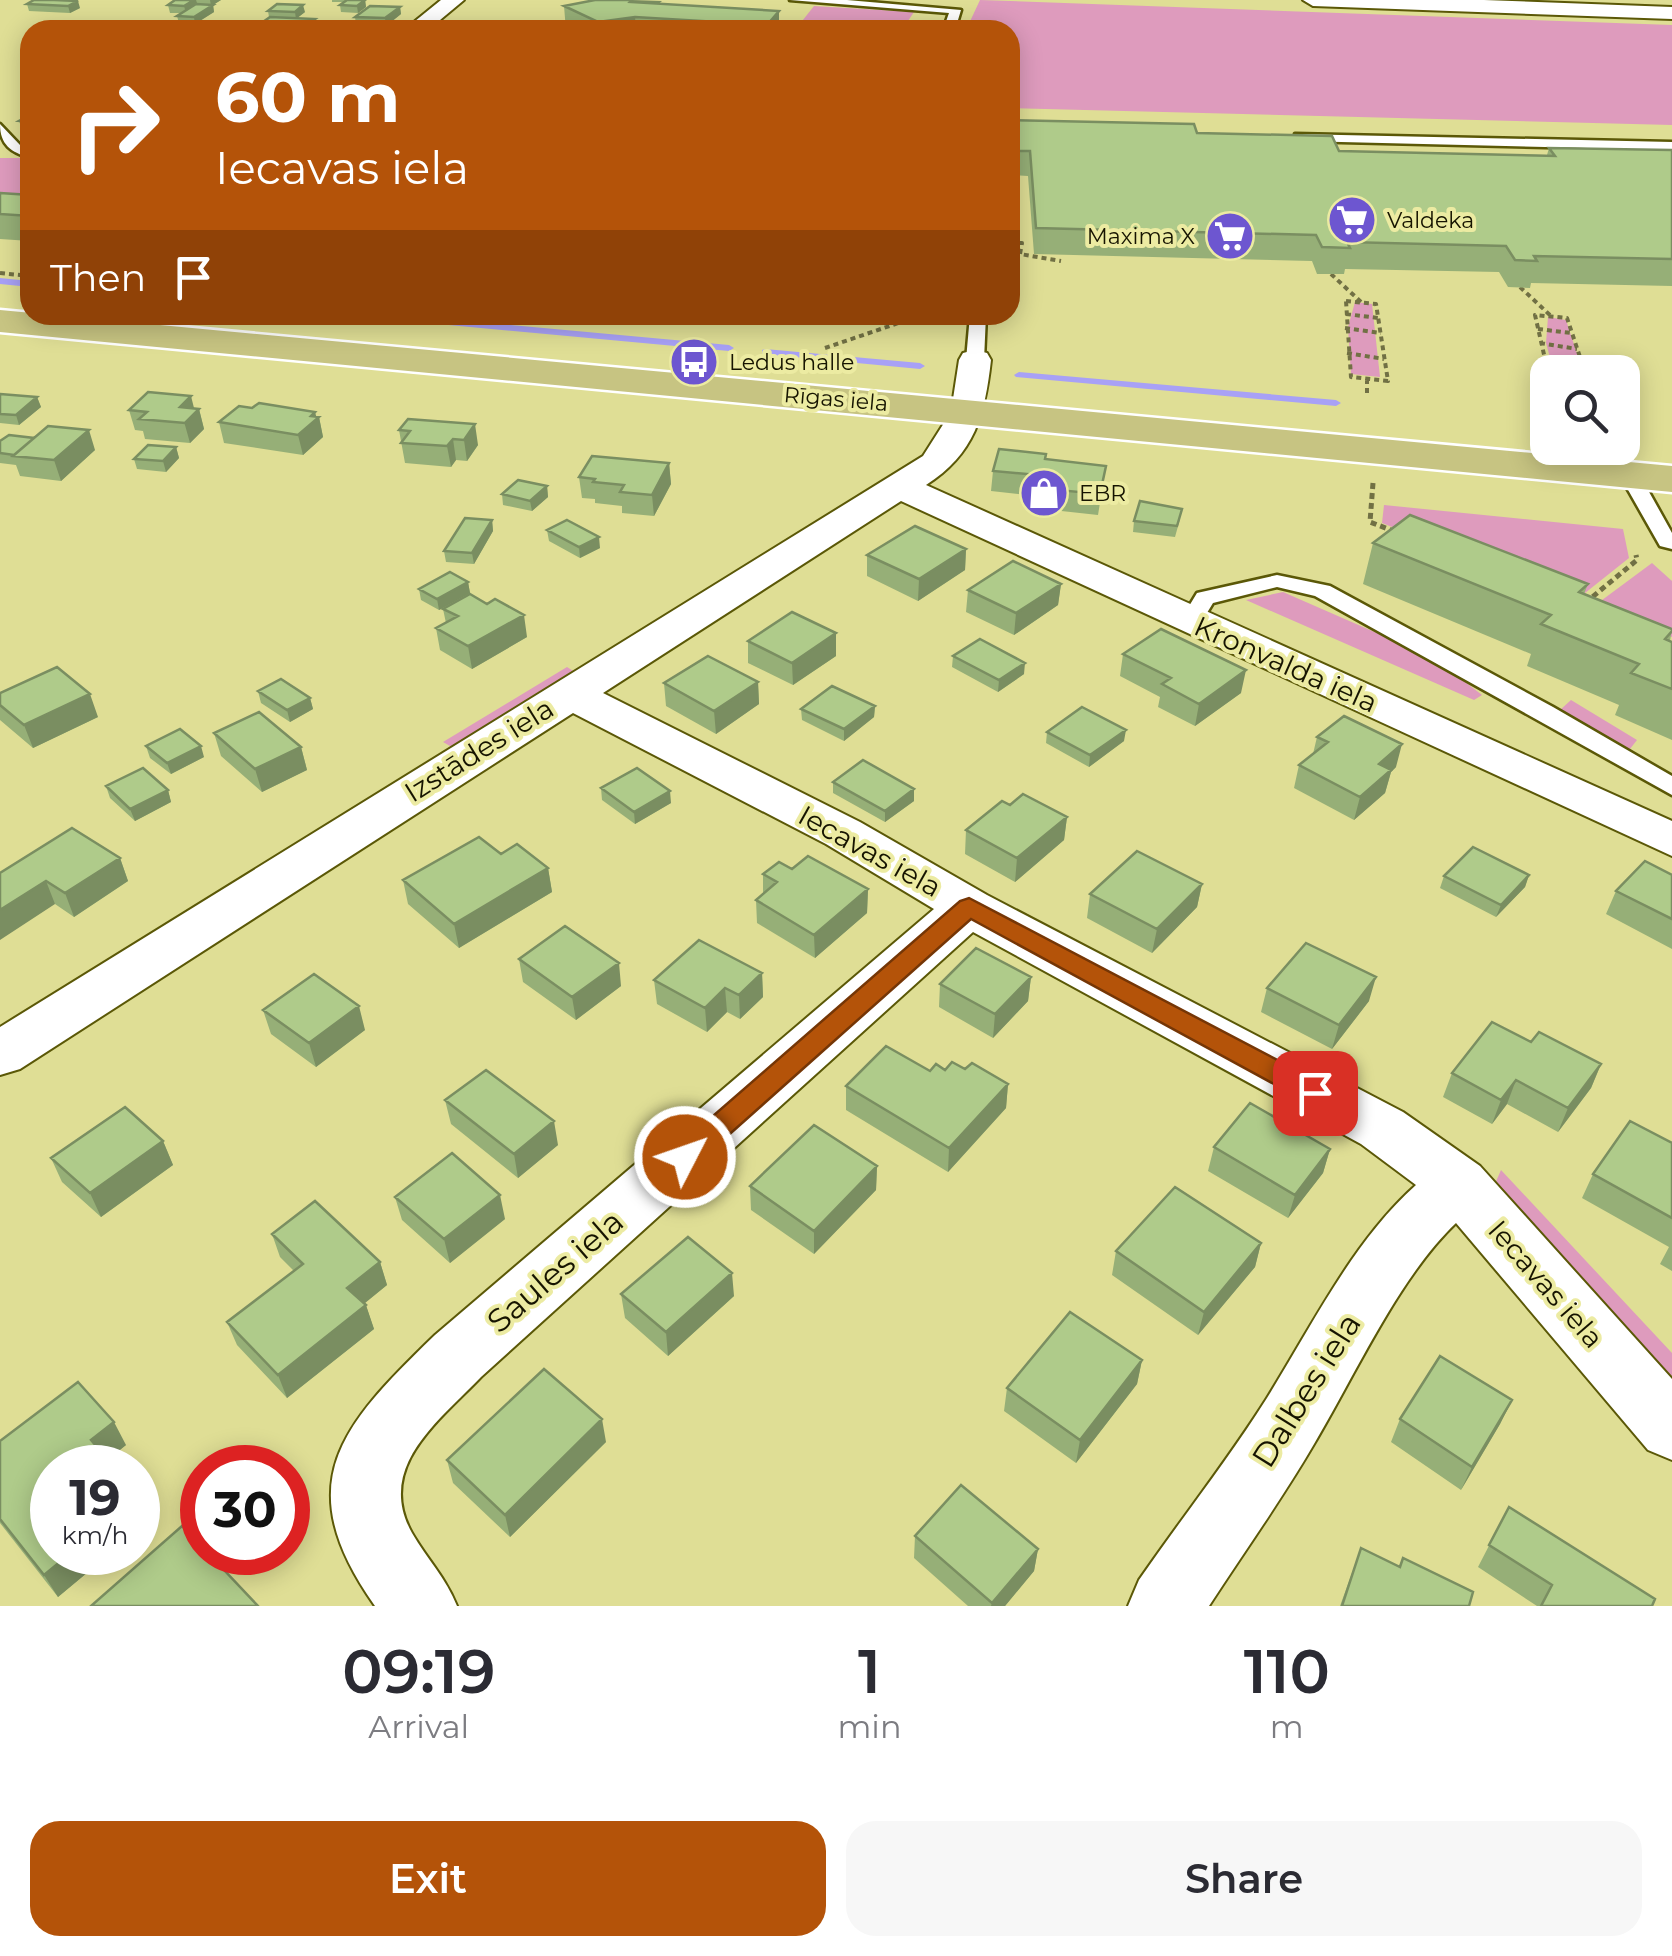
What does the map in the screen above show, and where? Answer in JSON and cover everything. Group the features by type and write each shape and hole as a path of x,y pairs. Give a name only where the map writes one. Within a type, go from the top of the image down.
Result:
{"main road":[{"name":"Rīgas iela","path":"68,325 960,427 1672,478"}],"street":[{"path":"428,20 454,0"},
{"path":"1313,0 1640,6 1672,13"},
{"path":"960,427 975,360"},
{"name":"Izstādes iela","path":"0,1054 568,693 902,488 936,463 960,427"},
{"name":"Kronvalda iela","path":"902,488 1672,840"},
{"name":"Iecavas iela","path":"568,693 843,832 969,907 1382,1128 1459,1183 1672,1428"},
{"name":"Saules iela","path":"420,1606 401,1582 364,1512 362,1474 387,1427 458,1356 969,907"},
{"name":"Dalbes iela","path":"1165,1606 1288,1425 1354,1314 1415,1223 1459,1183"}],"lane":[{"path":"795,0 956,10 952,20"},
{"path":"2,124 20,150"},
{"path":"1281,137 1672,146"},
{"path":"975,360 977,325"},
{"path":"1629,474 1666,542 1672,543"},
{"path":"1190,621 1205,598 1277,581 1322,591 1545,712 1672,787"}],"path":[{"path":"1020,254 1061,260"},
{"path":"1331,274 1362,303"},
{"path":"1520,288 1552,317"},
{"path":"1346,301 1362,303 1376,304 1388,381 1350,377 1346,301"},
{"path":"1346,314 1378,318"},
{"path":"1543,355 1535,315 1567,318 1580,355"},
{"path":"825,348 893,325"},
{"path":"1346,328 1380,334"},
{"path":"1538,328 1572,333"},
{"path":"1540,343 1578,349"},
{"path":"1347,353 1384,359"},
{"path":"1367,379 1368,395"},
{"path":"1373,481 1370,522 1405,536"},
{"path":"1599,614 1581,606 1638,560 1630,541"}],"shaded area":[{"path":"980,0 1672,25 1672,125 1020,108 1020,20 971,20"},
{"path":"814,6 914,12 909,20 803,20"},
{"path":"0,158 20,158 20,203 0,202"},
{"path":"1355,302 1372,304 1380,377 1351,374 1348,327"},
{"path":"1548,317 1566,320 1577,355 1549,355"},
{"path":"1384,505 1623,529 1629,558 1575,601 1382,523"},
{"path":"1652,563 1672,581 1672,637 1594,606"},
{"path":"1283,592 1434,658 1482,695 1474,700 1246,600"},
{"path":"567,667 578,674 459,751 443,742"},
{"path":"1571,700 1637,740 1630,749 1559,711"},
{"path":"1501,1170 1672,1353 1672,1396 1494,1186"}],"building":[{"path":"34,0 78,1 68,6 27,4"},
{"path":"175,0 194,0 184,6 168,5"},
{"path":"347,0 365,0 357,6 340,5"},
{"path":"595,0 632,0 779,11 771,20 594,20 564,6"},
{"path":"196,4 213,5 194,17 177,16"},
{"path":"277,4 303,5 295,12 268,11"},
{"path":"370,6 400,7 385,18 355,17"},
{"path":"270,17 315,19 314,20 266,20"},
{"name":"Valdeka","path":"1020,120 1194,124 1197,133 1332,136 1339,151 1555,156 1549,148 1672,150 1672,259 1534,256 1537,261 1515,260 1506,246 1347,242 1350,248 1322,247 1316,235 1036,228 1030,151 1020,151"},
{"path":"0,193 20,194 20,215 0,214"},
{"path":"148,392 191,396 180,407 199,409 185,423 139,419 147,412 129,410"},
{"path":"0,394 37,397 16,415 0,414"},
{"path":"259,403 315,412 311,416 319,417 298,435 219,422 239,406 252,408"},
{"path":"408,419 475,424 464,440 453,439 447,446 401,443 410,431 399,430"},
{"path":"48,426 89,430 54,460 13,456"},
{"path":"9,435 34,438 14,455 0,453 0,441"},
{"path":"148,445 176,447 163,461 134,459"},
{"path":"999,449 1106,466 1100,494 1036,488 1039,475 993,471"},
{"path":"592,456 669,463 652,495 620,492 624,485 579,477"},
{"path":"518,480 547,486 530,501 502,494"},
{"path":"1140,501 1182,509 1177,526 1134,521"},
{"path":"1410,515 1588,584 1579,592 1672,629 1665,639 1672,642 1672,689 1631,673 1639,664 1541,624 1551,615 1373,543"},
{"path":"465,518 492,520 472,553 444,551"},
{"path":"567,520 599,537 579,547 547,530"},
{"path":"915,526 966,549 919,579 867,555"},
{"path":"1013,561 1061,584 1016,613 968,590"},
{"path":"450,572 468,582 437,599 419,589"},
{"path":"470,594 487,604 495,599 524,615 468,646 436,628 458,616 443,609"},
{"path":"792,612 836,633 792,663 748,641"},
{"path":"1161,629 1246,670 1199,704 1162,684 1171,678 1123,654"},
{"path":"980,639 1025,663 999,680 953,656"},
{"path":"708,656 758,682 714,711 664,683"},
{"path":"57,667 90,694 24,725 0,705 0,693"},
{"path":"281,679 310,698 287,710 258,691"},
{"path":"832,686 875,706 844,729 801,709"},
{"path":"1082,707 1126,730 1090,755 1047,732"},
{"path":"259,712 301,747 255,769 214,733"},
{"path":"1344,716 1402,744 1379,764 1391,770 1360,797 1299,765 1328,742 1317,737"},
{"path":"180,729 201,746 167,763 146,746"},
{"path":"863,760 914,789 885,811 833,782"},
{"path":"143,768 168,790 130,809 106,786"},
{"path":"637,768 670,791 634,812 601,788"},
{"path":"1023,794 1067,817 1017,858 966,830 1002,801 1010,805"},
{"path":"72,828 120,858 65,893 46,881 0,910 0,873"},
{"path":"479,837 501,854 517,844 548,868 454,924 403,880"},
{"path":"1473,847 1529,875 1501,905 1444,876"},
{"path":"1137,851 1202,884 1157,929 1090,894"},
{"path":"808,856 868,889 814,935 756,900 777,882 763,874 779,862 792,869"},
{"path":"1645,861 1672,875 1672,919 1616,891"},
{"path":"565,926 619,963 572,997 519,959"},
{"path":"699,940 762,973 739,995 725,988 705,1008 654,980"},
{"path":"1306,943 1376,977 1339,1025 1267,988"},
{"path":"976,948 1031,977 995,1014 940,984"},
{"path":"314,974 359,1006 309,1043 263,1010"},
{"path":"1492,1022 1531,1042 1539,1032 1601,1064 1568,1108 1516,1080 1501,1100 1452,1073"},
{"path":"886,1046 930,1071 936,1064 945,1070 952,1062 965,1069 972,1063 1008,1084 949,1148 846,1086"},
{"path":"486,1070 554,1121 514,1154 445,1100"},
{"path":"1250,1103 1330,1149 1295,1195 1214,1147"},
{"path":"125,1107 163,1141 90,1193 51,1158"},
{"path":"1630,1121 1672,1143 1672,1218 1593,1174"},
{"path":"814,1125 877,1166 814,1231 750,1186"},
{"path":"452,1153 500,1195 444,1239 395,1197"},
{"path":"1175,1187 1261,1243 1204,1312 1116,1251"},
{"path":"315,1201 380,1262 347,1288 366,1305 278,1375 227,1322 303,1264 272,1234"},
{"path":"688,1237 732,1273 666,1332 621,1294"},
{"path":"1070,1312 1142,1360 1080,1440 1007,1388"},
{"path":"1440,1356 1512,1400 1472,1467 1400,1419"},
{"path":"544,1369 602,1419 505,1515 447,1460"},
{"path":"78,1382 114,1422 91,1440 95,1445 30,1445 30,1557 0,1519 0,1441"},
{"path":"961,1485 1038,1549 992,1603 915,1536"},
{"path":"1509,1507 1655,1599 1652,1606 1541,1606 1552,1585 1489,1545"},
{"path":"180,1528 180,1575 229,1575 258,1606 91,1606 126,1575 160,1575 160,1545"},
{"path":"1361,1548 1400,1567 1403,1558 1473,1592 1469,1606 1342,1606"}],"waterway":[{"path":"0,281 20,283"},
{"path":"482,325 729,348"},
{"path":"765,352 920,366"},
{"path":"1019,375 1336,403"}],"place":[{"name":"Valdeka","path":"1352,220"},
{"name":"Maxima X","path":"1230,236"},
{"name":"Ledus halle","path":"694,362"},
{"name":"EBR","path":"1044,493"}],"route":[{"path":"685,1157 969,907 1315,1093"}]}
